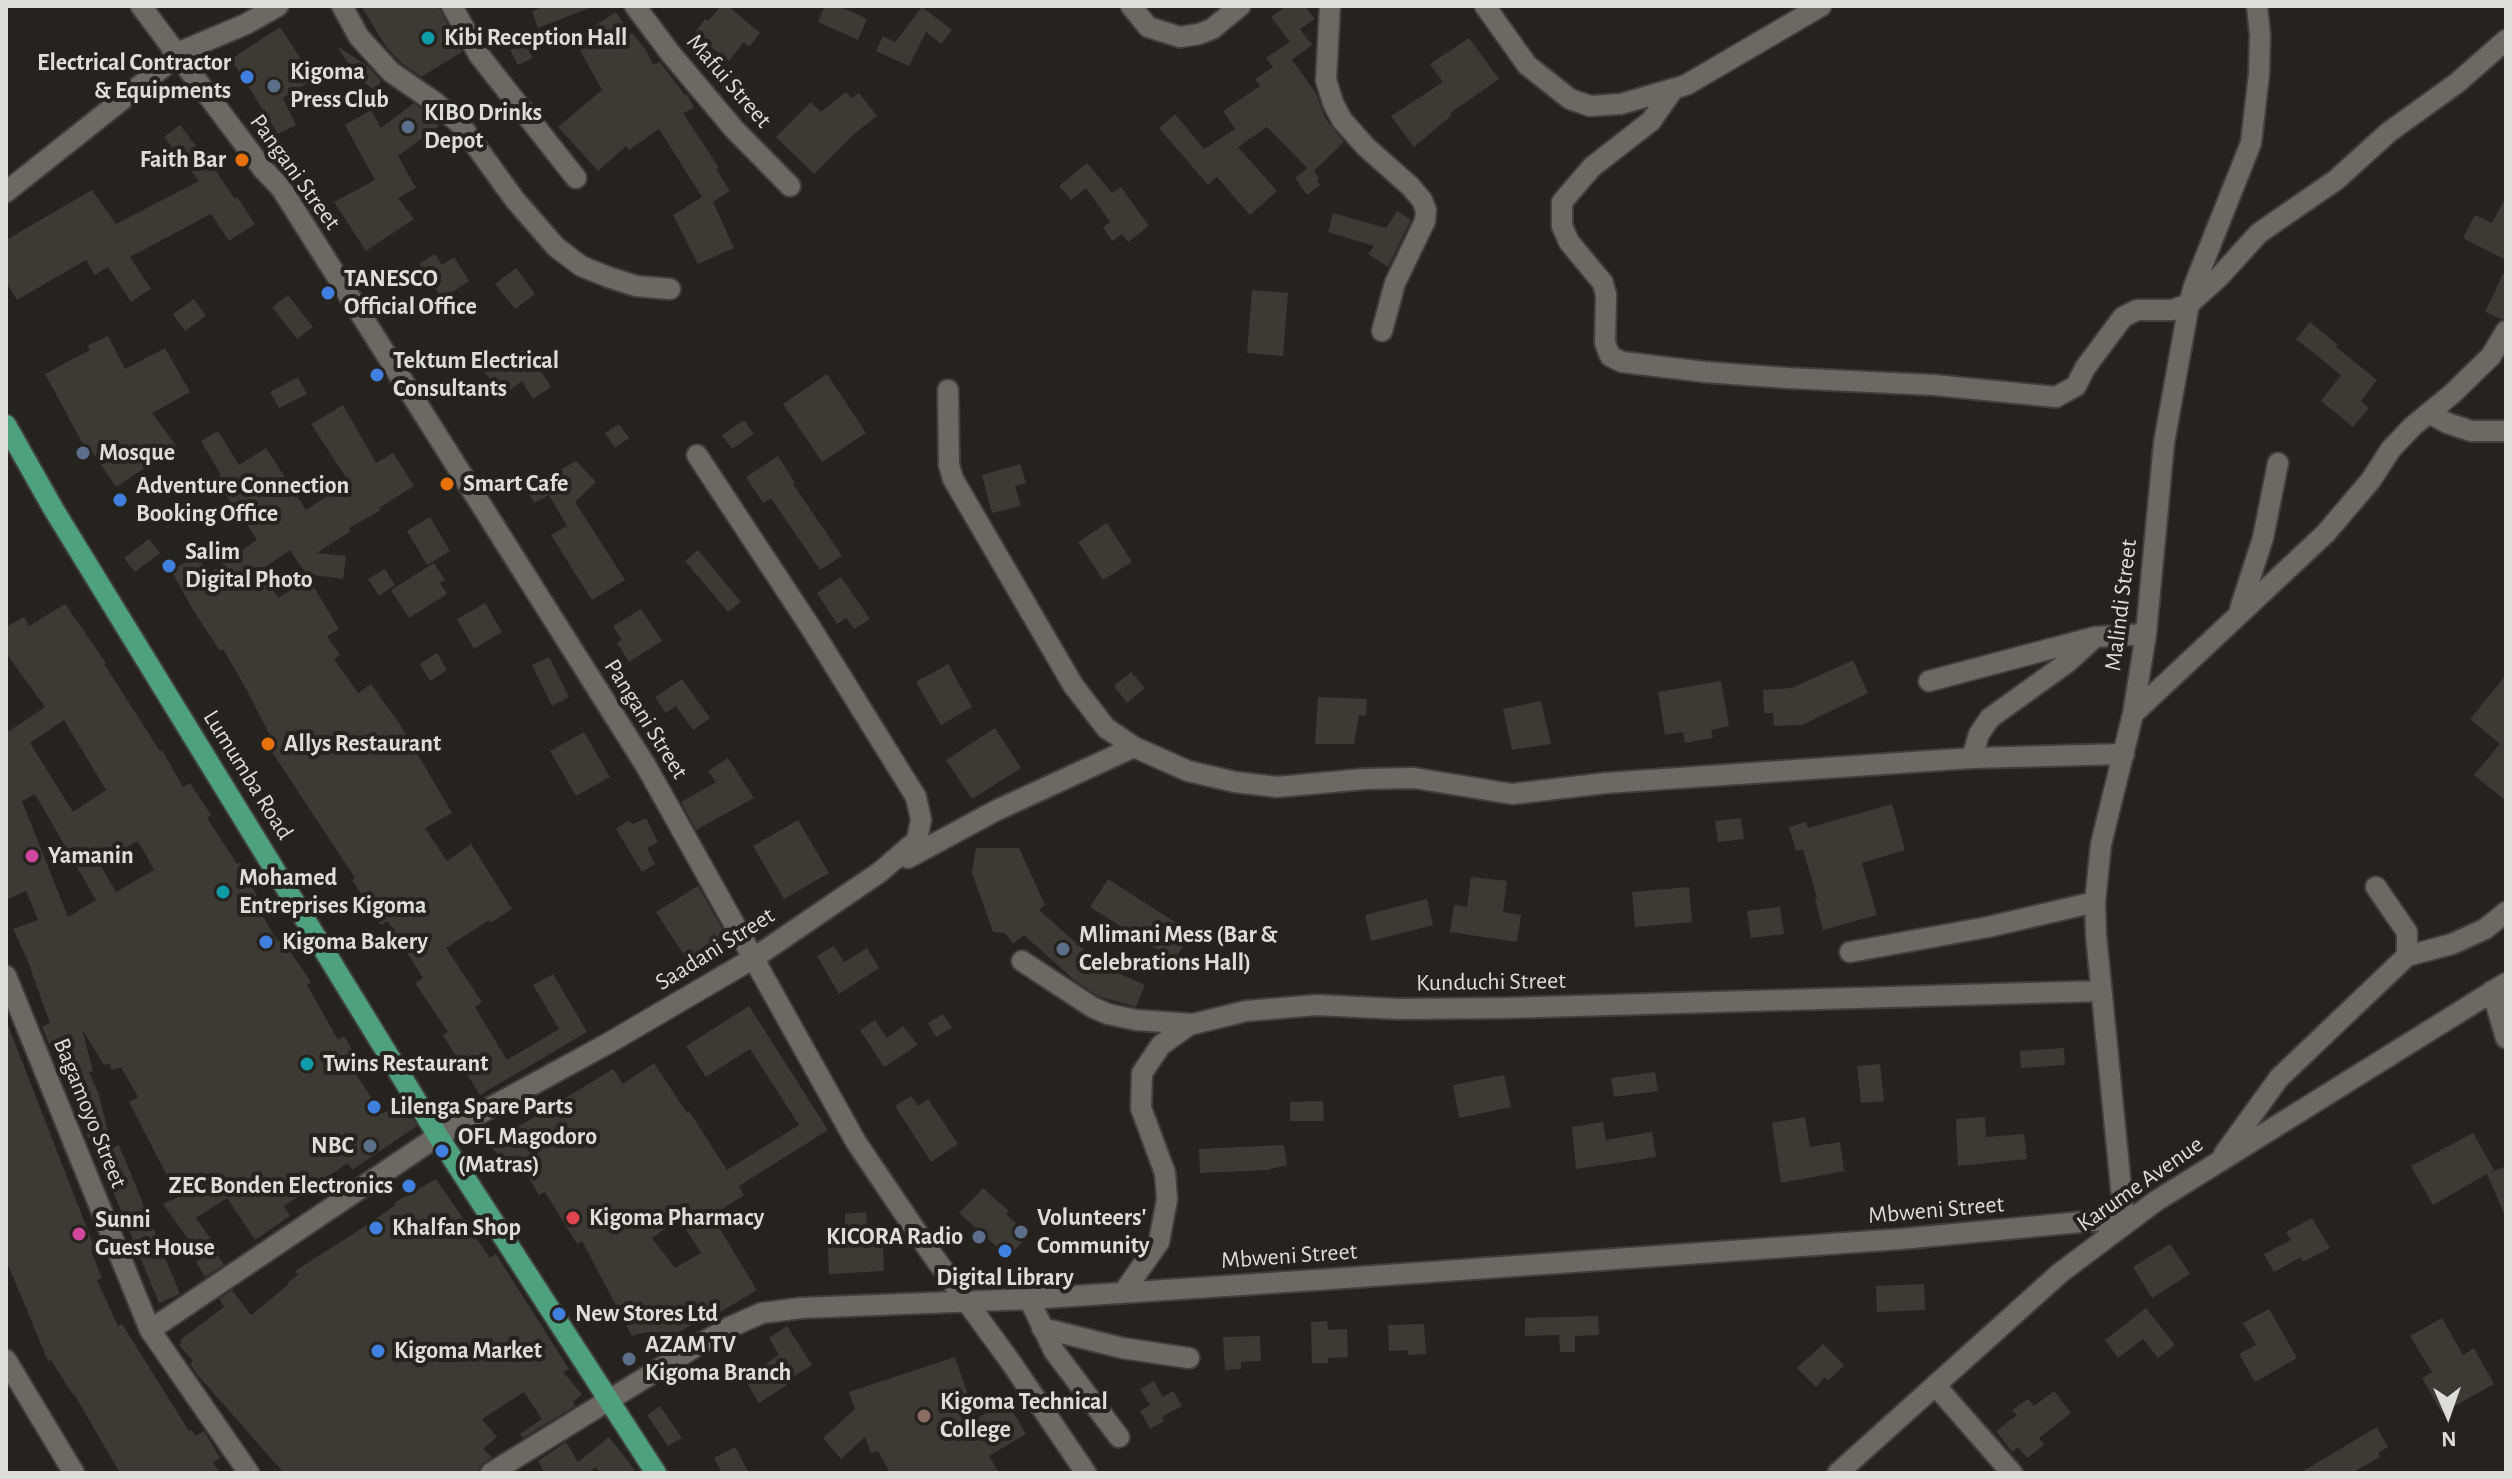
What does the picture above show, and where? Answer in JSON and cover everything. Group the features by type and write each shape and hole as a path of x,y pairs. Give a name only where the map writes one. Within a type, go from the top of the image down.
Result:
{"main road":[{"name":"Lumumba Road","path":"6,425 54,510 438,1136 656,1473"}],"street":[{"name":"Pangani Street","path":"141,6 263,169 281,188 646,766 856,1142 1086,1473"},
{"path":"6,192 167,64 175,54 246,24 278,6"},
{"path":"342,6 359,37 383,65 460,124 515,200 556,247 581,266 608,277 636,286 670,289"},
{"path":"452,6 479,55 576,178"},
{"name":"Mafui Street","path":"635,6 734,129 790,186"},
{"path":"1131,6 1148,27 1180,37 1212,29 1240,6"},
{"path":"1330,6 1326,80 1333,103 1342,120 1366,147 1410,186 1426,210 1425,221 1395,283 1382,331"},
{"path":"1485,6 1527,65 1570,99 1590,106 1621,104 1672,91 1821,6"},
{"name":"Malindi Street","path":"2129,1218 2100,991 2095,902 2101,844 2133,714 2146,634 2164,443 2189,304 2251,143 2259,74 2257,6"},
{"path":"1672,91 1651,121 1592,167 1562,202 1562,226 1569,242 1603,283 1606,295 1605,343 1607,351 1615,359 1705,372 1945,386 2056,397 2076,386 2098,349 2123,317 2137,310 2172,310 2189,304 2220,276 2259,233 2336,180 2389,132 2457,83 2506,40"},
{"path":"2133,714 2326,533 2371,480 2391,449 2491,356 2506,331"},
{"path":"948,390 949,465 953,479 1073,685 1106,728 1134,747 1188,771 1263,786 1314,786 1364,779 1414,778 1512,794 1606,783 1972,758 2124,754"},
{"path":"2429,413 2471,431 2506,431"},
{"name":"Saadani Street","path":"150,1330 438,1136 607,1044 754,958 880,872 917,840 921,820 916,797 819,641 697,455"},
{"path":"2239,613 2263,538 2278,463"},
{"path":"1929,681 2095,637 2146,634"},
{"path":"1972,758 1979,734 1990,718 2068,662 2095,637"},
{"path":"880,872 995,811 1134,747"},
{"path":"2376,887 2407,932 2407,956"},
{"path":"1850,952 1988,927 2095,902"},
{"path":"2219,1160 2279,1078 2407,956 2452,944 2485,929 2506,912"},
{"path":"1022,961 1092,1007 1108,1014 1136,1020 1193,1024"},
{"name":"Bagamoyo Street","path":"6,976 150,1330 249,1473"},
{"path":"2499,987 2506,1038"},
{"name":"Karume Avenue","path":"1838,1473 2060,1273 2129,1218 2499,987"},
{"name":"Kunduchi Street","path":"1123,1293 1159,1242 1167,1199 1165,1173 1141,1108 1142,1073 1161,1045 1193,1024 1246,1011 1317,1005 1399,1009 1504,1008 2100,991"},
{"name":"Mbweni Street","path":"491,1473 730,1327 762,1313 801,1308 1123,1293 1901,1239 2129,1218"},
{"path":"1029,1299 1042,1328 1073,1379 1119,1437"},
{"path":"1042,1328 1108,1345 1189,1358"},
{"path":"6,1360 74,1473"},
{"path":"1935,1385 2012,1473"}],"building":[{"path":"361,6 438,6 462,52 421,77 387,48"},
{"path":"546,6 592,7 538,28 532,11"},
{"path":"721,6 728,6 760,33 749,47 744,42 729,61 694,34 705,19 708,21"},
{"path":"825,6 839,6 867,19 858,40 818,22"},
{"path":"1286,6 1305,6 1315,19 1300,29 1312,45 1292,60 1316,93 1325,118 1344,142 1314,171 1320,185 1307,195 1295,178 1307,168 1267,127 1238,147 1277,191 1250,215 1217,177 1208,185 1159,128 1175,114 1204,149 1235,129 1223,111 1260,86 1255,79 1273,67 1266,58 1290,42 1271,17"},
{"path":"922,7 952,30 941,44 926,32 909,66 876,51 883,36 895,42"},
{"path":"616,12 630,34 646,50 653,65 660,62 687,94 694,108 683,113 719,168 716,169 730,191 713,202 734,248 698,264 673,215 702,197 659,129 629,150 626,146 598,171 558,127 602,90 580,50 593,44 586,31"},
{"path":"280,27 314,79 283,98 296,125 278,134 231,59"},
{"path":"1469,38 1499,79 1449,114 1451,116 1414,147 1391,116 1443,82 1430,64"},
{"path":"525,43 533,58 518,65 510,50"},
{"path":"337,46 369,67 381,81 375,90 358,79"},
{"path":"846,92 852,98 859,93 877,116 814,174 776,137 811,102 821,112"},
{"path":"414,103 439,126 398,156 416,188 398,198 414,219 366,251 334,202 375,180 345,125 371,110 381,128"},
{"path":"180,125 255,224 229,241 211,214 130,257 151,289 131,302 108,267 95,275 86,260 17,300 6,282 6,240 92,190 116,224 199,181 164,137"},
{"path":"1087,163 1112,193 1121,187 1149,226 1128,242 1122,234 1112,241 1103,227 1110,222 1086,188 1071,200 1059,186"},
{"path":"2506,197 2506,260 2463,238 2475,215 2492,223"},
{"path":"1397,211 1411,220 1388,267 1368,254 1374,246 1328,232 1333,213 1386,228"},
{"path":"435,254 442,265 454,257 469,281 442,299 419,264"},
{"path":"516,268 535,294 515,309 495,284"},
{"path":"2506,268 2506,318 2501,319 2485,312"},
{"path":"1252,290 1288,293 1283,356 1247,353"},
{"path":"288,295 313,327 297,339 272,307"},
{"path":"194,299 206,316 185,331 173,314"},
{"path":"2310,322 2377,380 2361,401 2369,408 2353,427 2321,401 2341,375 2296,339"},
{"path":"108,336 125,369 165,348 190,392 152,413 177,447 116,487 88,446 85,448 45,374 90,350 87,346"},
{"path":"526,348 551,387 533,399 522,381 503,395 483,370 502,356 505,361"},
{"path":"827,374 866,433 822,462 783,404"},
{"path":"298,377 307,394 279,408 270,392"},
{"path":"343,405 376,463 393,453 414,486 317,553 346,556 343,579 306,574 290,550 261,570 278,598 309,579 339,629 327,636 340,655 334,659 358,693 371,684 401,726 452,813 425,828 447,861 471,844 512,909 446,948 482,1002 475,1007 507,1060 559,1029 533,985 553,974 587,1032 480,1095 443,1035 448,1032 415,983 423,978 388,921 381,925 352,880 355,878 266,743 272,739 245,687 223,649 220,651 193,610 171,570 198,556 208,574 257,540 238,510 235,511 217,477 221,475 201,441 218,431 239,465 266,448 306,510 349,482 311,424"},
{"path":"744,420 754,434 732,449 722,435"},
{"path":"619,424 629,438 615,448 605,433"},
{"path":"778,456 793,484 842,556 820,570 771,498 763,503 746,477"},
{"path":"576,461 596,482 575,502 625,580 592,600 551,535 567,526 549,495 534,503 526,489"},
{"path":"1020,464 1026,483 1015,486 1021,506 992,513 982,475"},
{"path":"430,517 450,551 427,565 407,531"},
{"path":"1107,523 1132,562 1103,580 1078,542"},
{"path":"149,539 160,553 135,572 124,558"},
{"path":"698,550 741,602 728,612 685,561"},
{"path":"434,563 445,580 440,583 447,594 409,618 391,590"},
{"path":"385,569 395,585 379,596 368,579"},
{"path":"841,577 870,619 854,629 846,618 837,624 817,593"},
{"path":"485,603 502,632 474,649 457,619"},
{"path":"65,604 106,663 183,787 190,783 211,815 207,818 237,864 240,862 257,896 252,898 278,942 282,939 311,982 307,985 338,1040 344,1036 358,1060 350,1065 382,1114 402,1102 417,1126 352,1170 348,1163 284,1206 290,1216 255,1240 227,1198 196,1218 220,1252 217,1254 224,1265 205,1277 196,1262 202,1258 163,1204 178,1197 129,1102 138,1097 121,1067 112,1070 109,1063 104,1065 82,1029 93,1071 89,1072 99,1095 112,1148 119,1145 180,1294 159,1303 91,1138 88,1138 83,1117 88,1116 53,1042 49,1044 42,1027 50,1023 13,929 38,920 26,891 6,900 6,733 45,707 6,653 6,627 24,617 29,626","holes":["64,720 106,790 73,812 30,743","35,794 96,900 68,917 22,801","138,841 154,870 116,892 99,863"]},
{"path":"641,609 662,641 629,662 617,643 622,640 613,626"},
{"path":"437,653 447,670 430,681 420,664"},
{"path":"549,657 569,697 552,706 532,665"},
{"path":"1853,660 1868,693 1802,725 1774,726 1773,713 1764,713 1763,690 1792,688"},
{"path":"948,664 972,707 941,725 916,682"},
{"path":"1131,672 1145,688 1127,703 1114,686"},
{"path":"2506,675 2506,801 2474,775 2500,744 2470,719"},
{"path":"682,679 710,718 693,730 676,706 666,713 655,697"},
{"path":"1721,681 1729,726 1711,730 1713,738 1685,743 1683,732 1665,735 1658,692"},
{"path":"1318,697 1367,699 1366,716 1359,715 1354,744 1315,744"},
{"path":"1541,701 1551,744 1512,750 1503,709"},
{"path":"995,728 1021,768 972,799 946,760"},
{"path":"584,732 610,777 576,796 550,751"},
{"path":"728,758 754,798 696,830 681,802 716,782 708,771"},
{"path":"1892,804 1905,850 1862,863 1877,915 1823,930 1803,849 1796,851 1789,827 1806,822 1808,828"},
{"path":"646,818 658,842 647,848 655,864 642,872 616,829 628,821 633,824"},
{"path":"1741,818 1744,839 1718,842 1715,821"},
{"path":"798,820 829,873 784,899 753,846"},
{"path":"976,848 1019,848 1045,905 1039,910 1102,966 1145,985 1136,1007 1098,996 1073,979 1024,935 1013,944 1005,933 993,932 972,873"},
{"path":"1471,877 1507,881 1503,912 1521,915 1517,942 1450,932 1454,905 1467,907"},
{"path":"1108,879 1192,933 1174,960 1090,907"},
{"path":"698,886 726,935 687,960 656,912"},
{"path":"1689,887 1692,922 1635,927 1632,892"},
{"path":"1427,899 1433,925 1371,941 1365,915"},
{"path":"1780,907 1784,934 1751,938 1747,911"},
{"path":"834,946 844,962 867,948 879,968 839,994 817,956"},
{"path":"749,1006 828,1130 739,1186 744,1195 712,1216 757,1290 704,1322 702,1319 655,1346 647,1332 632,1336 582,1241 577,1244 545,1192 539,1195 519,1161 507,1169 490,1144 613,1069 623,1084 654,1063 727,1170 799,1125 750,1049 706,1077 686,1046","holes":["679,1219 701,1253 675,1268 652,1238"]},
{"path":"943,1014 952,1028 936,1037 928,1023"},
{"path":"6,1020 95,1249 91,1251 102,1278 97,1280 118,1326 122,1324 189,1431 192,1430 195,1436 204,1431 220,1458 213,1462 220,1473 120,1473 74,1394 51,1360 48,1361 6,1260"},
{"path":"875,1020 887,1038 903,1026 918,1045 884,1067 860,1030"},
{"path":"2064,1048 2065,1065 2021,1068 2020,1051"},
{"path":"1880,1064 1884,1101 1861,1103 1857,1066"},
{"path":"1655,1072 1658,1091 1614,1097 1611,1078"},
{"path":"1504,1075 1511,1107 1459,1118 1453,1085"},
{"path":"911,1096 918,1106 928,1099 958,1144 931,1162 895,1106"},
{"path":"1323,1101 1324,1121 1290,1121 1290,1102"},
{"path":"1805,1117 1810,1147 1840,1142 1844,1171 1781,1183 1772,1123"},
{"path":"1985,1117 1986,1137 2024,1134 2027,1159 1958,1166 1956,1119"},
{"path":"1603,1122 1606,1140 1652,1132 1656,1157 1576,1169 1572,1127"},
{"path":"2473,1133 2494,1170 2488,1173 2506,1166 2506,1218 2487,1174 2433,1205 2411,1166"},
{"path":"1284,1145 1287,1165 1267,1170 1200,1173 1199,1149"},
{"path":"436,1179 490,1258 496,1254 569,1369 563,1372 582,1394 573,1402 575,1406 523,1438 520,1434 542,1419 524,1392 482,1419 497,1437 483,1449 492,1457 480,1466 478,1473 284,1473 195,1372 190,1364 193,1361 179,1345 180,1340 224,1307 219,1299 232,1290 251,1315 298,1275 295,1271 367,1225 394,1203"},
{"name":"KICORA Radio","path":"983,1188 1009,1211 1006,1214 1029,1235 1008,1257 959,1213"},
{"path":"866,1212 867,1230 882,1229 884,1271 829,1274 827,1232 845,1231 845,1214"},
{"path":"2312,1218 2330,1248 2303,1262 2301,1257 2274,1272 2264,1254 2291,1240 2286,1232"},
{"path":"2170,1244 2190,1274 2152,1298 2133,1267"},
{"path":"1924,1284 1925,1310 1877,1312 1876,1286"},
{"path":"2146,1308 2175,1345 2158,1358 2143,1339 2118,1358 2105,1340"},
{"path":"2269,1309 2297,1358 2255,1382 2239,1354 2256,1345 2243,1323"},
{"path":"1598,1316 1599,1335 1575,1336 1575,1352 1560,1352 1559,1335 1525,1336 1525,1318"},
{"path":"2442,1318 2463,1355 2474,1348 2494,1384 2442,1413 2422,1378 2432,1372 2410,1336"},
{"path":"1327,1321 1328,1330 1347,1329 1348,1357 1328,1358 1328,1363 1312,1363 1311,1322"},
{"path":"1424,1324 1426,1354 1408,1355 1408,1350 1389,1351 1388,1325"},
{"path":"787,1326 812,1365 759,1403 744,1378 779,1355 769,1338"},
{"path":"1260,1336 1261,1361 1241,1362 1241,1369 1225,1370 1223,1337"},
{"path":"1823,1344 1844,1365 1828,1381 1825,1377 1816,1387 1797,1368"},
{"path":"955,1357 976,1418 1000,1407 1003,1412 1010,1407 1026,1434 989,1456 999,1473 890,1473 878,1451 871,1453 865,1437 841,1459 823,1438 855,1409 849,1392"},
{"path":"1154,1381 1163,1397 1173,1391 1182,1406 1162,1417 1164,1421 1150,1429 1140,1411 1150,1405 1140,1389"},
{"path":"2054,1391 2071,1413 2039,1438 2044,1445 2027,1458 2018,1447 2012,1452 1996,1431 2017,1415 2012,1410 2028,1399 2034,1406"},
{"path":"660,1406 682,1438 668,1446 647,1415"},
{"path":"2377,1427 2388,1447 2378,1453 2380,1457 2352,1473 2300,1473"},
{"path":"609,1437 637,1473 600,1473 596,1467 587,1473 545,1473 538,1461 566,1442 578,1462"},
{"path":"735,1447 749,1473 722,1473 714,1458"}],"place":[{"name":"Kibi Reception Hall","path":"428,38"},
{"name":"Electrical Contractor & Equipments","path":"247,77"},
{"name":"Kigoma Press Club","path":"274,86"},
{"name":"KIBO Drinks Depot","path":"408,127"},
{"name":"Faith Bar","path":"242,160"},
{"name":"TANESCO Official Office","path":"328,293"},
{"name":"Tektum Electrical Consultants","path":"377,375"},
{"name":"Mosque","path":"83,453"},
{"name":"Smart Cafe","path":"447,484"},
{"name":"Adventure Connection Booking Office","path":"120,500"},
{"name":"Salim Digital Photo","path":"169,566"},
{"name":"Allys Restaurant","path":"268,744"},
{"name":"Yamanin","path":"32,856"},
{"name":"Mohamed Entreprises Kigoma","path":"223,892"},
{"name":"Kigoma Bakery","path":"266,942"},
{"name":"Mlimani Mess (Bar & Celebrations Hall)","path":"1063,949"},
{"name":"Twins Restaurant","path":"307,1064"},
{"name":"Lilenga Spare Parts","path":"374,1107"},
{"name":"NBC","path":"370,1146"},
{"name":"OFL Magodoro (Matras)","path":"442,1151"},
{"name":"ZEC Bonden Electronics","path":"409,1186"},
{"name":"Kigoma Pharmacy","path":"573,1218"},
{"name":"Khalfan Shop","path":"376,1228"},
{"name":"Volunteers' Community","path":"1021,1232"},
{"name":"Sunni Guest House","path":"79,1234"},
{"name":"KICORA Radio","path":"979,1237"},
{"name":"Digital Library","path":"1005,1251"},
{"name":"New Stores Ltd","path":"559,1314"},
{"name":"Kigoma Market","path":"378,1351"},
{"name":"AZAM TV Kigoma Branch","path":"629,1359"},
{"name":"Kigoma Technical College","path":"924,1416"}]}
